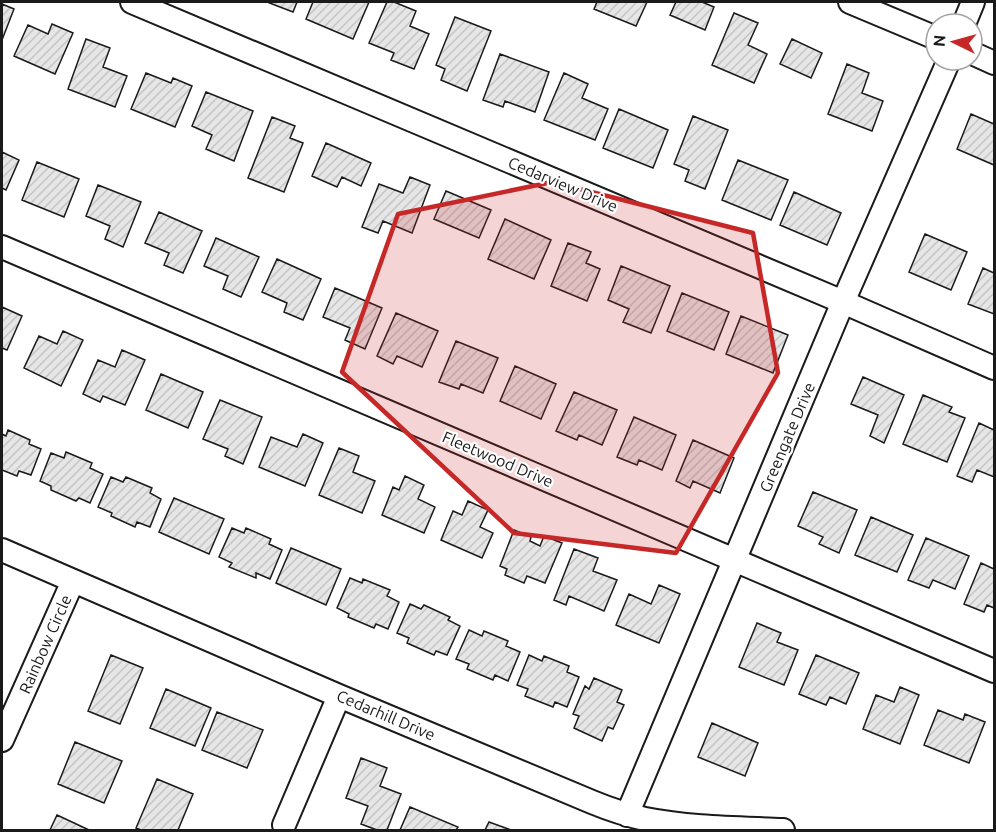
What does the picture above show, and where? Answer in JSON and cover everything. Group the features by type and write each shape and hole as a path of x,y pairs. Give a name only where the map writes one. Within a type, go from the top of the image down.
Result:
{"street":[{"name":"Cedarview Drive","path":"132,2 994,368"},
{"path":"850,2 924,33"},
{"name":"Greengate Drive","path":"627,815 843,302 944,72"},
{"name":"Fleetwood Drive","path":"2,247 994,671"},
{"name":"Cedarhill Drive","path":"2,550 339,696 581,798 627,815 647,820 709,828 783,831"},
{"name":"Rainbow Circle","path":"2,740 73,581"},
{"path":"284,825 339,696"}],"highlighted area":[{"path":"552,182 753,233 778,373 676,553 514,533 342,372 398,214"}],"building":[{"path":"267,2 297,2 293,12"},
{"path":"313,2 369,2 353,39 306,19"},
{"path":"387,2 394,2 416,11 410,26 429,34 414,69 391,60 394,53 369,43"},
{"path":"597,2 647,2 636,26 594,9"},
{"path":"676,2 702,2 714,7 705,30 670,15"},
{"path":"2,4 14,9 2,40"},
{"path":"734,13 758,23 748,45 767,54 754,83 712,65"},
{"path":"455,17 491,31 467,91 441,80 445,69 436,65"},
{"path":"52,24 73,33 55,74 14,56 28,25 48,34"},
{"path":"86,39 110,48 103,67 127,76 115,107 68,89"},
{"path":"792,39 822,53 811,78 780,64"},
{"path":"500,54 549,72 535,112 505,101 503,107 483,100"},
{"path":"847,64 869,73 862,93 883,101 872,131 828,114"},
{"path":"146,73 171,83 173,78 192,86 175,127 131,109"},
{"path":"564,73 588,84 582,98 608,109 595,140 544,120"},
{"path":"206,92 253,111 234,161 206,149 212,135 192,126"},
{"path":"619,109 668,130 653,168 603,148"},
{"path":"971,114 994,124 994,165 957,149"},
{"path":"693,116 728,130 705,189 685,181 689,170 674,164"},
{"path":"272,117 295,126 290,138 303,143 284,192 248,178"},
{"path":"326,143 371,163 361,186 342,177 337,187 312,176"},
{"path":"2,152 19,160 6,190 2,188"},
{"path":"738,160 788,180 771,220 722,200"},
{"path":"37,162 79,179 64,217 22,200"},
{"path":"410,177 430,185 412,233 383,221 378,233 362,227 379,184 403,193"},
{"path":"98,185 141,202 123,247 105,239 110,226 86,216"},
{"path":"446,191 491,210 479,238 434,219"},
{"path":"794,192 841,213 827,245 780,225"},
{"path":"159,212 202,231 183,273 164,265 169,253 145,243"},
{"path":"505,219 551,240 534,279 488,259"},
{"path":"925,234 967,252 951,290 909,272"},
{"path":"216,238 259,257 241,297 223,289 228,276 204,266"},
{"path":"568,243 591,252 586,263 600,269 587,301 551,286"},
{"path":"277,259 321,279 303,320 284,312 287,303 262,292"},
{"path":"621,266 670,286 651,333 623,322 629,309 608,300"},
{"path":"983,268 994,273 994,314 968,304"},
{"path":"335,288 382,308 365,349 345,340 350,328 323,317"},
{"path":"682,293 729,312 714,350 667,331"},
{"path":"2,307 22,316 7,350 2,348"},
{"path":"396,313 438,331 422,367 397,356 393,364 377,356"},
{"path":"741,316 788,335 773,373 726,354"},
{"path":"63,331 83,340 61,386 24,368 39,336 57,344"},
{"path":"456,341 498,358 483,393 461,384 459,389 439,382"},
{"path":"122,350 145,360 125,405 103,396 100,402 83,394 98,360 115,367"},
{"path":"515,366 556,384 541,419 500,401"},
{"path":"161,374 203,392 188,428 146,410"},
{"path":"863,377 904,395 884,443 870,436 878,415 851,404"},
{"path":"574,392 617,410 602,445 579,435 577,440 556,431"},
{"path":"923,395 952,407 949,412 965,418 947,462 903,444"},
{"path":"220,400 262,417 243,464 225,456 228,449 203,439"},
{"path":"634,417 676,435 662,470 639,460 637,465 617,457"},
{"path":"979,423 994,430 994,477 977,470 972,482 957,476"},
{"path":"8,430 30,440 29,444 41,449 31,475 19,471 17,476 2,470 2,434 6,436"},
{"path":"303,434 323,443 305,486 259,467 271,437 297,447"},
{"path":"693,440 734,458 720,493 693,481 690,488 676,481"},
{"path":"339,448 359,456 353,472 375,481 362,513 319,495"},
{"path":"66,452 92,463 90,468 103,474 90,503 79,498 76,501 51,490 51,486 40,481 51,453 64,458"},
{"path":"405,476 424,485 418,499 435,507 424,533 382,515 393,487 399,490"},
{"path":"111,477 123,482 126,477 152,488 150,493 161,499 150,527 137,522 135,527 98,507"},
{"path":"813,492 857,510 839,553 819,544 823,537 798,526"},
{"path":"174,498 224,519 209,554 159,532"},
{"path":"468,501 488,510 480,527 493,533 482,558 441,540 453,511 462,515"},
{"path":"871,517 913,535 897,572 855,555"},
{"path":"232,528 244,533 246,528 271,539 269,544 282,550 270,579 256,573 256,578 229,567 232,563 219,557"},
{"path":"514,530 531,537 530,541 540,546 544,536 562,543 545,583 527,576 524,583 505,575 507,569 500,566"},
{"path":"926,538 969,556 955,589 933,580 929,588 908,580"},
{"path":"291,548 341,569 326,605 276,583"},
{"path":"574,549 598,558 593,571 617,580 604,611 569,596 566,605 554,600"},
{"path":"981,563 994,569 994,608 987,605 984,612 964,604"},
{"path":"350,578 362,583 363,579 390,590 387,596 399,602 388,629 376,624 374,628 348,617 349,614 337,608"},
{"path":"659,585 680,594 659,643 616,625 629,594 651,604"},
{"path":"410,604 421,609 424,605 450,617 448,620 460,626 447,655 436,651 434,655 407,643 409,638 397,633"},
{"path":"757,623 781,633 777,642 798,650 784,685 739,667"},
{"path":"469,630 482,636 484,631 508,641 506,646 520,652 508,681 495,675 493,680 467,669 469,664 456,659"},
{"path":"111,655 143,668 120,724 88,711"},
{"path":"529,655 542,661 544,656 569,666 567,672 579,677 567,707 555,702 553,707 525,696 528,689 517,685"},
{"path":"816,655 859,673 846,704 830,697 826,705 799,694"},
{"path":"594,678 622,690 617,702 624,705 613,729 608,727 602,741 574,728 579,716 573,714 585,686 589,689"},
{"path":"900,687 919,695 900,744 863,729 876,695 894,702"},
{"path":"166,689 211,708 195,746 150,728"},
{"path":"938,710 963,720 965,714 985,722 969,763 924,745"},
{"path":"217,712 263,730 247,768 202,750"},
{"path":"712,723 758,743 745,776 698,757"},
{"path":"75,742 122,761 104,803 58,784"},
{"path":"361,758 387,768 380,786 401,794 387,830 377,830 361,824 368,806 346,798"},
{"path":"157,779 193,794 178,830 136,828"},
{"path":"410,807 458,827 456,830 400,830"},
{"path":"57,815 89,830 50,830"},
{"path":"489,822 511,830 485,830"}]}
